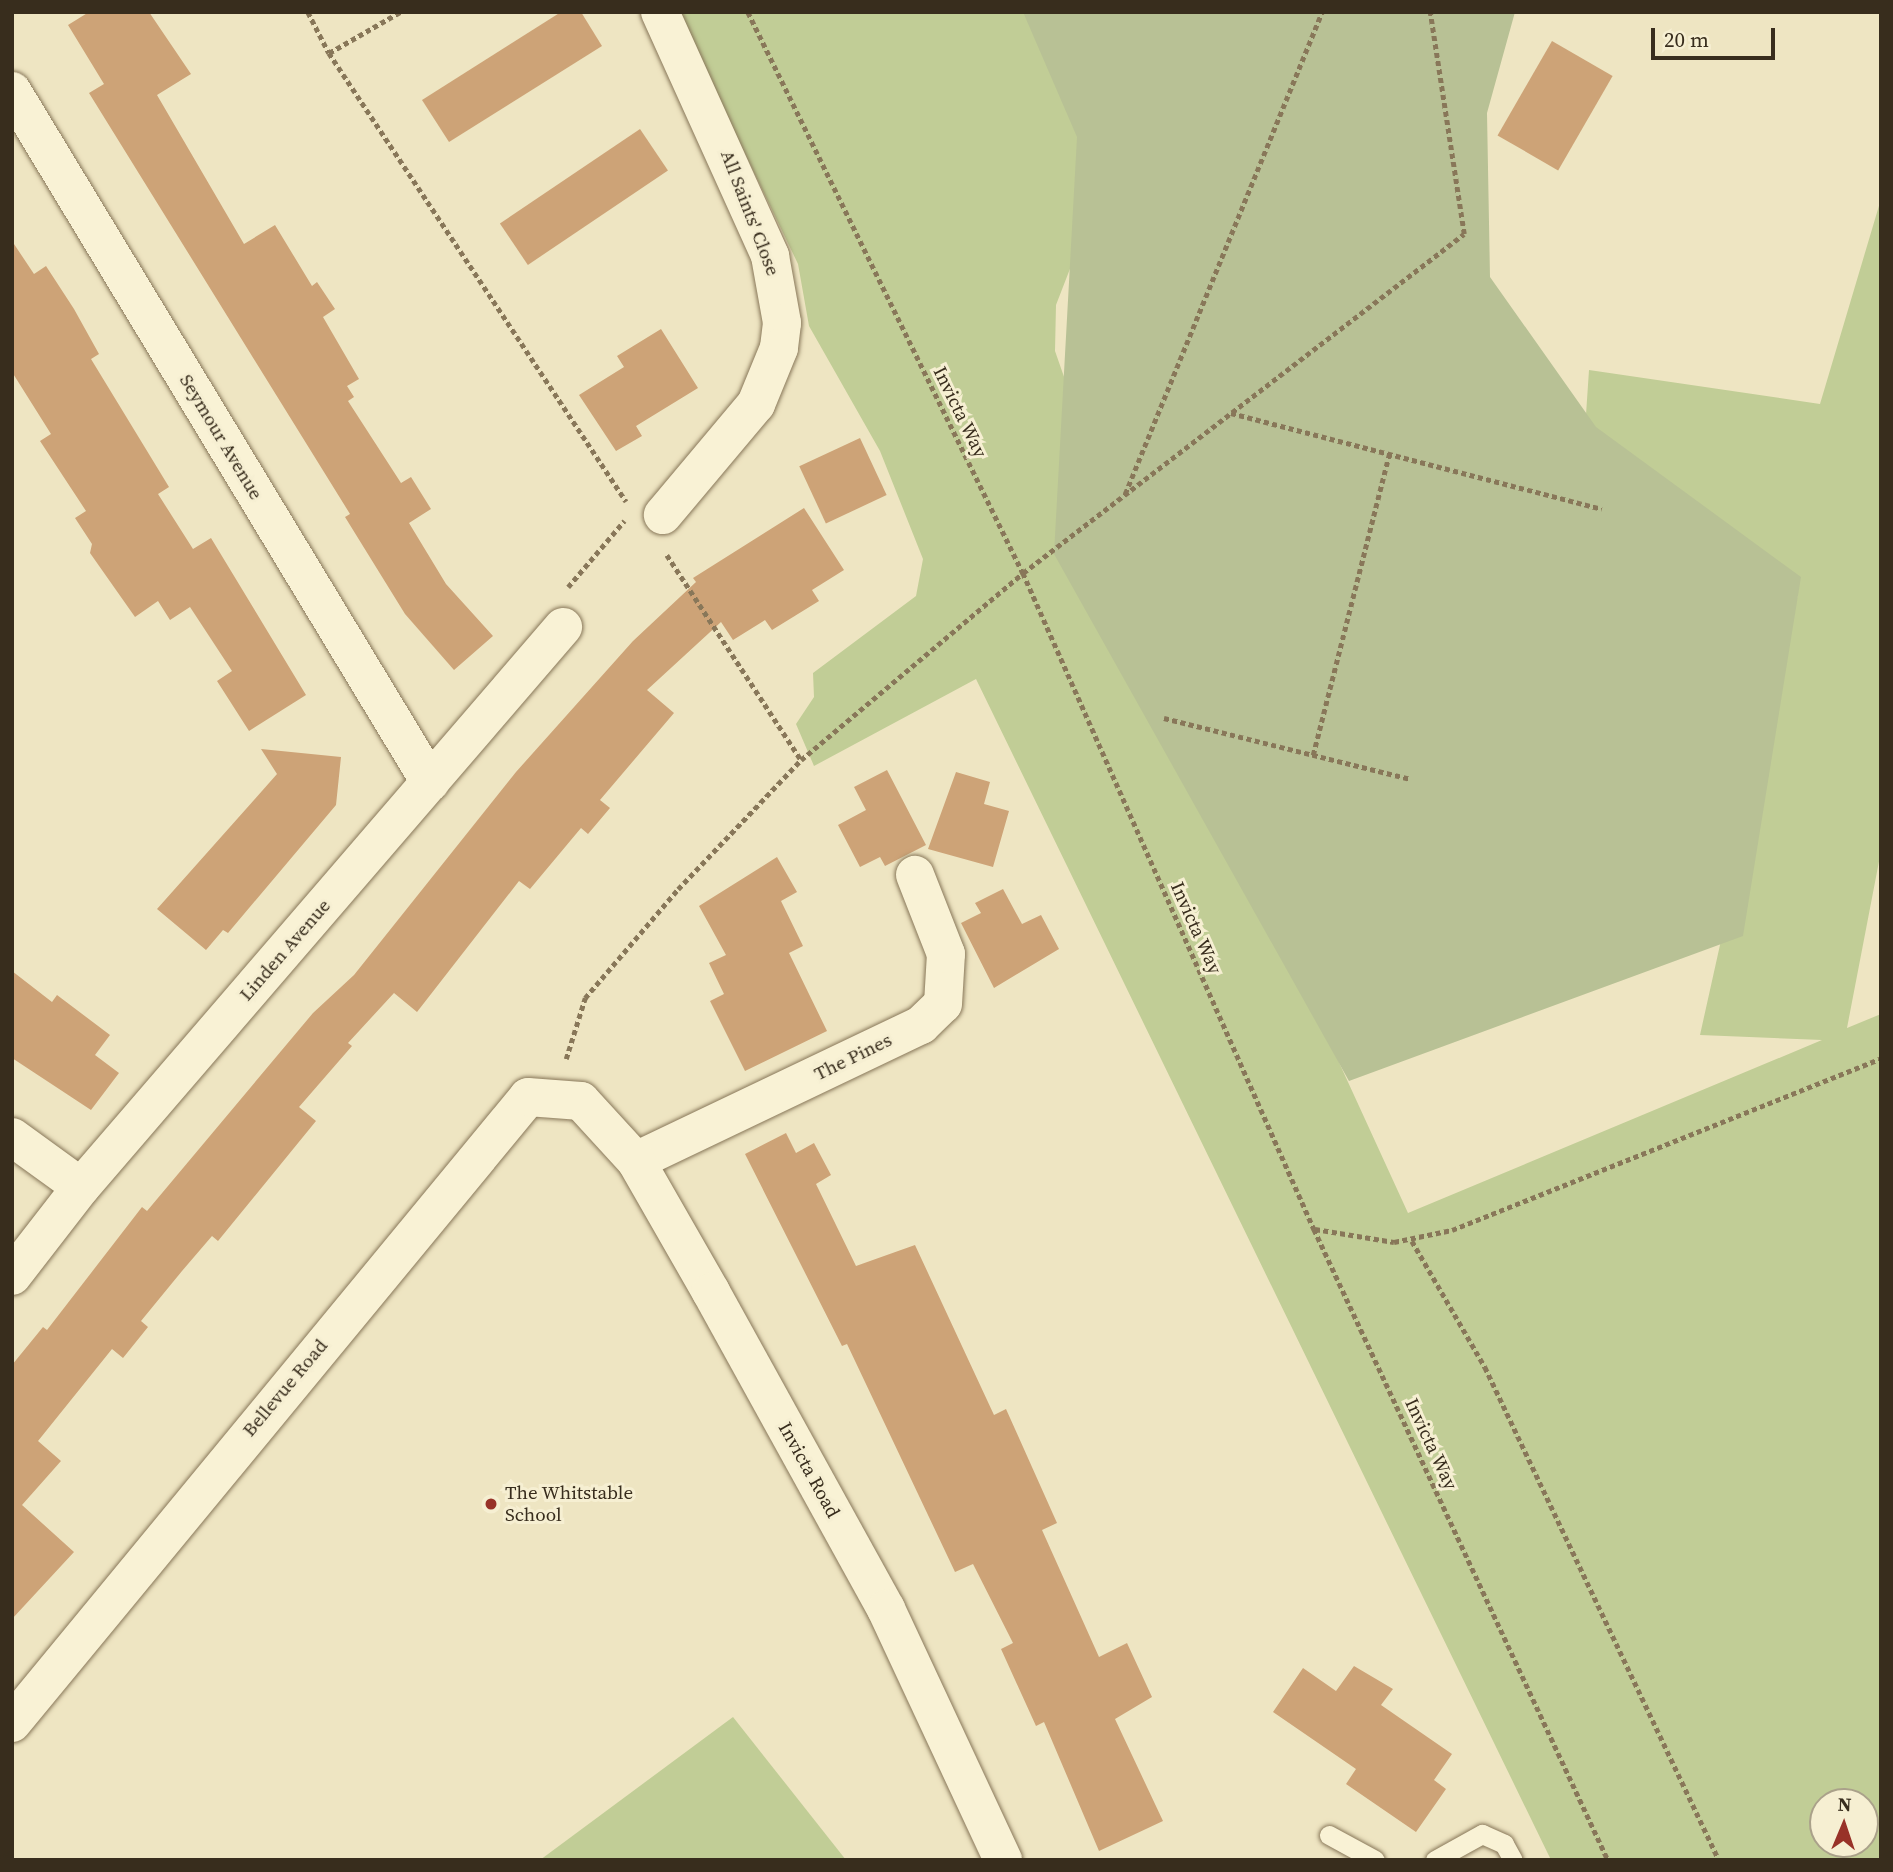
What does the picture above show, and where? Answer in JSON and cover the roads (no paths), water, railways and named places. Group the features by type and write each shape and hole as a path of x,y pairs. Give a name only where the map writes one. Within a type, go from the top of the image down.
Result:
{"street":[{"name":"All Saints' Close","path":"660,12 770,256 782,323 779,348 756,404 661,529"},
{"name":"Seymour Avenue","path":"12,91 430,782"},
{"name":"Linden Avenue","path":"12,1276 81,1187 563,627"},
{"name":"The Pines","path":"636,1161 921,1025 943,1004 946,954 915,875"},
{"name":"Bellevue Road","path":"12,1723 528,1097 581,1101"},
{"name":"Invicta Road","path":"581,1101 636,1161 886,1609 1003,1860"},
{"path":"12,1137 81,1187"}],"lane":[{"path":"1329,1835 1375,1860"},
{"path":"1435,1860 1482,1835 1504,1844 1513,1860"}],"place":[{"name":"The Whitstable School","path":"491,1504"}]}
